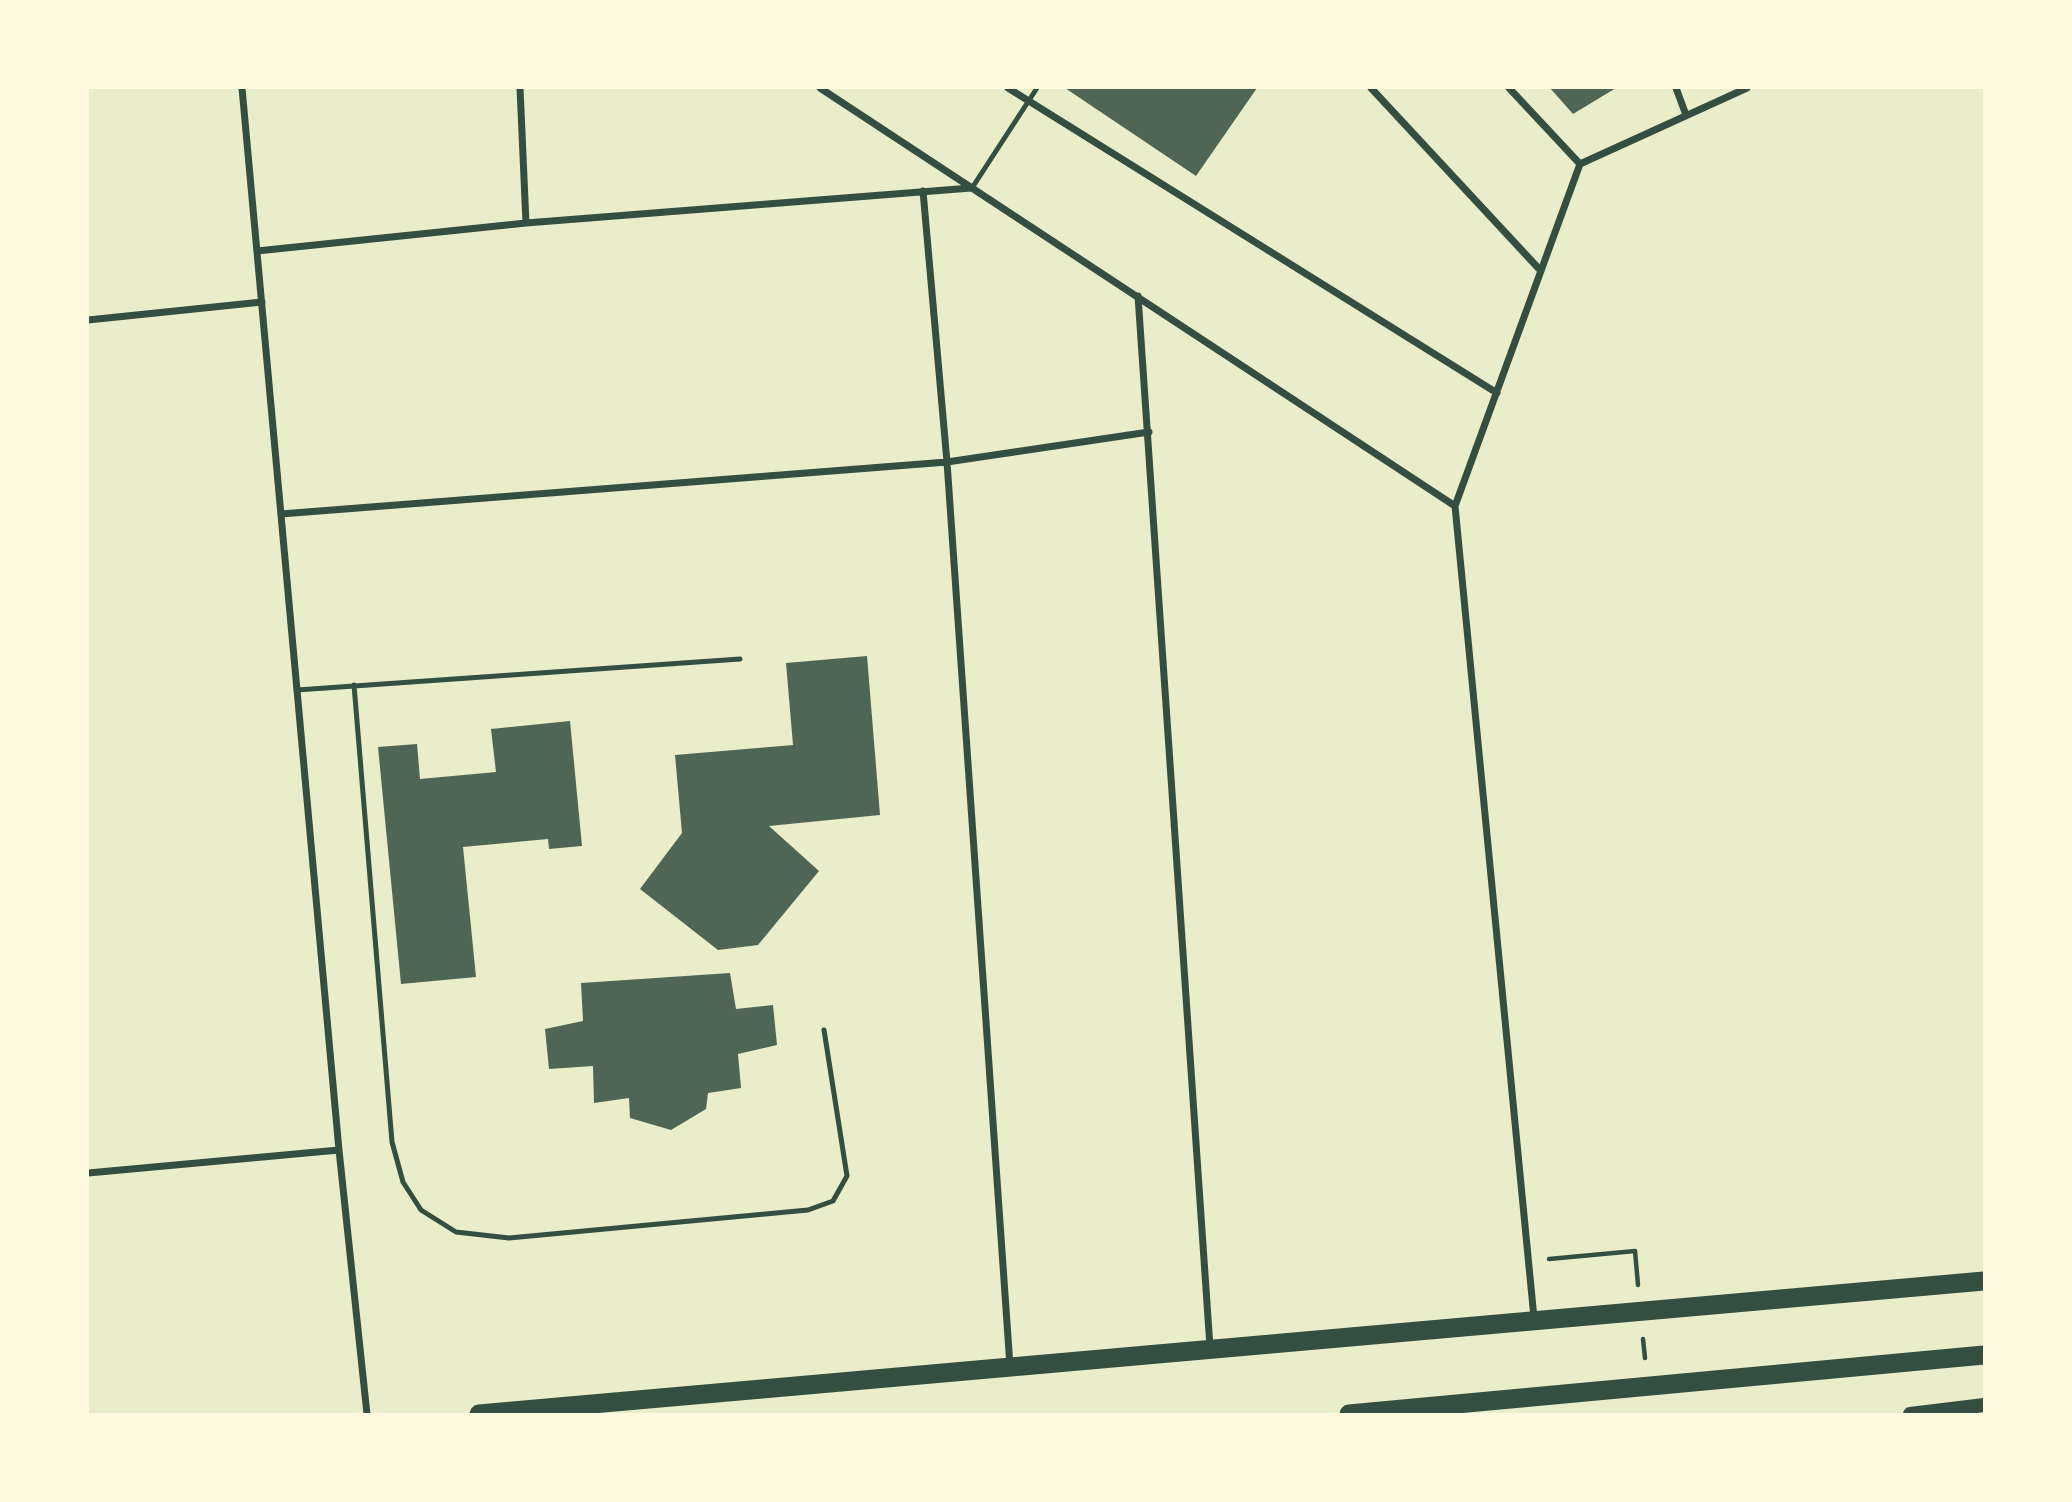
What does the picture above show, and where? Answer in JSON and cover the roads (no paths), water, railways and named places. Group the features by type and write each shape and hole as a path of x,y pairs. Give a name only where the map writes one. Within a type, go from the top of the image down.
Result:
{"highway":[{"path":"480,1415 1210,1351 1535,1318 1984,1281"},
{"path":"1349,1415 1984,1355"}],"main road":[{"path":"1910,1415 1984,1405"}],"street":[{"path":"242,88 339,1150 367,1415"},
{"path":"520,88 526,223"},
{"path":"820,88 1455,506"},
{"path":"1008,88 1497,393"},
{"path":"1371,88 1541,271"},
{"path":"1509,88 1580,164"},
{"path":"1676,88 1686,115"},
{"path":"1535,1318 1455,506 1580,164 1747,88"},
{"path":"257,251 526,223 972,188"},
{"path":"923,191 947,462 1010,1368"},
{"path":"1138,296 1210,1351"},
{"path":"88,320 262,302"},
{"path":"281,514 947,462 1149,432"},
{"path":"88,1173 339,1150"}],"lane":[{"path":"972,188 1037,88"},
{"path":"297,690 740,659"},
{"path":"354,685 392,1142 403,1182 421,1210 456,1232 509,1238 808,1210 833,1201 847,1176 824,1030"}]}
